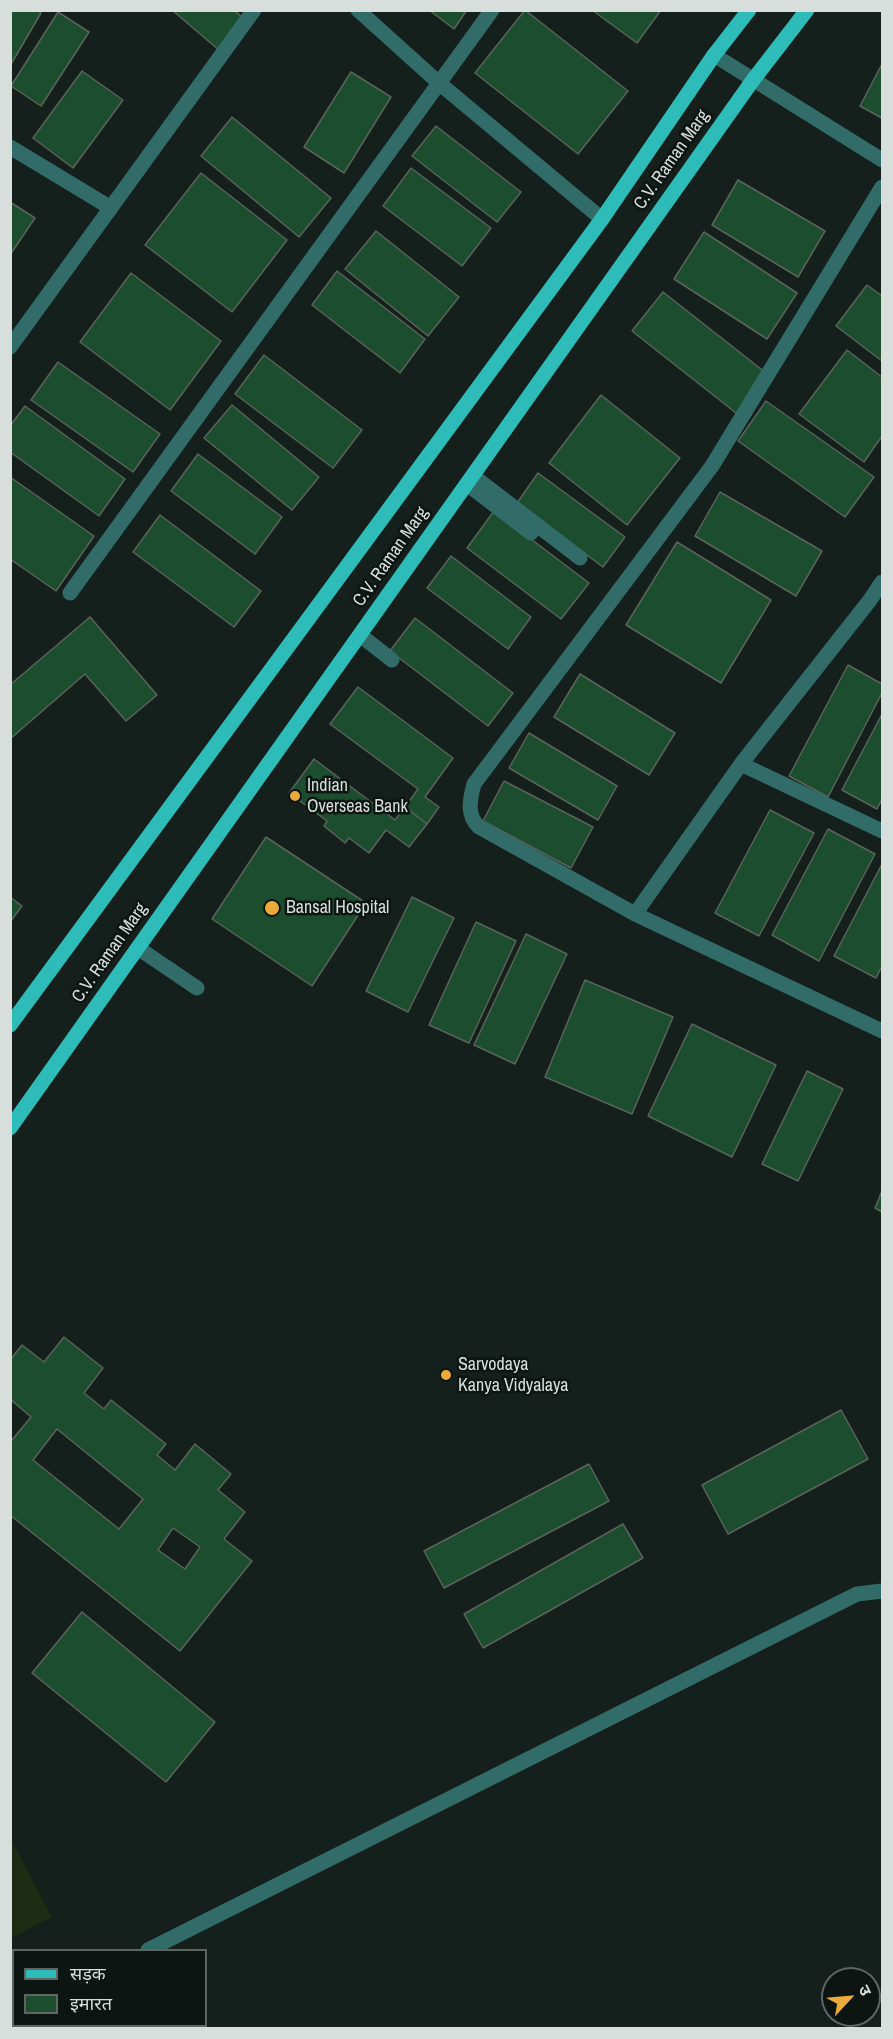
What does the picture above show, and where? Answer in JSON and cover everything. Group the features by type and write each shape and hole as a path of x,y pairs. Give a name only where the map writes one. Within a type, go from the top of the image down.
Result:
{"main road":[{"name":"C.V. Raman Marg","path":"10,1025 602,219 714,55 749,10"},
{"name":"C.V. Raman Marg","path":"10,1128 753,80 807,10"}],"street":[{"path":"10,347 254,10"},
{"path":"358,10 439,83 602,219"},
{"path":"70,593 492,10"},
{"path":"714,55 882,159"},
{"path":"10,147 111,208"},
{"path":"882,187 712,466 474,784 470,801 470,813 479,827 635,914 882,1031"},
{"path":"470,480 541,541"},
{"path":"470,480 580,558"},
{"path":"635,914 741,764 876,604 882,582"},
{"path":"360,635 392,660"},
{"path":"741,764 882,831"},
{"path":"138,948 197,988"},
{"path":"150,1949 856,1594 882,1591"}],"green space":[{"path":"10,1838 52,1917 11,1938 10,1938"}],"building":[{"path":"10,10 38,10 41,13 10,66"},
{"path":"172,10 234,10 245,20 220,51"},
{"path":"429,10 467,10 454,29"},
{"path":"525,10 628,91 578,154 475,73"},
{"path":"592,10 661,10 637,43"},
{"path":"58,12 89,32 41,106 11,86"},
{"path":"882,64 882,118 860,106"},
{"path":"82,71 123,100 73,168 33,138"},
{"path":"351,72 391,97 344,173 304,147"},
{"path":"232,117 331,198 299,237 201,156"},
{"path":"436,126 521,192 497,222 412,156"},
{"path":"411,168 491,228 462,266 383,206"},
{"path":"201,173 287,240 232,312 145,245"},
{"path":"738,180 825,231 798,277 712,225"},
{"path":"10,202 35,218 10,255"},
{"path":"376,231 459,297 428,336 345,269"},
{"path":"704,232 797,293 767,339 674,279"},
{"path":"337,271 425,339 400,373 312,305"},
{"path":"131,273 221,341 170,410 80,342"},
{"path":"867,285 882,296 882,361 836,326"},
{"path":"663,292 766,373 736,413 632,331"},
{"path":"847,350 882,377 882,436 864,462 799,414"},
{"path":"264,355 362,430 333,468 235,394"},
{"path":"58,362 160,434 133,472 31,400"},
{"path":"601,395 680,458 627,525 549,463"},
{"path":"766,401 874,477 845,517 738,441"},
{"path":"232,405 319,477 292,510 204,438"},
{"path":"25,406 125,479 99,516 10,452 10,426"},
{"path":"198,454 282,517 255,554 171,491"},
{"path":"538,473 625,537 603,567 517,503"},
{"path":"10,477 94,536 56,591 10,559"},
{"path":"720,492 822,551 796,596 695,536"},
{"path":"494,511 589,583 561,619 467,548"},
{"path":"160,515 261,591 234,627 133,552"},
{"path":"677,542 771,600 721,683 626,625"},
{"path":"451,556 531,617 508,649 427,588"},
{"path":"90,617 157,695 126,721 85,674 10,739 10,685"},
{"path":"415,618 513,693 488,726 390,651"},
{"path":"848,665 882,684 882,693 828,797 789,776"},
{"path":"580,674 675,733 649,775 554,717"},
{"path":"358,687 453,758 425,797 439,807 427,824 405,807 418,789 330,724"},
{"path":"882,714 882,799 877,809 842,790"},
{"path":"529,733 617,786 598,820 509,768"},
{"path":"314,759 395,820 405,807 427,824 409,847 386,830 369,853 349,838 345,843 324,826 327,821 289,793"},
{"path":"504,781 593,827 571,868 483,821"},
{"path":"770,810 814,833 759,936 715,913"},
{"path":"828,829 875,854 819,961 772,935"},
{"path":"266,837 366,903 312,986 212,919"},
{"path":"882,864 882,966 876,978 834,956"},
{"path":"10,897 22,906 10,922"},
{"path":"412,897 454,918 408,1012 366,991"},
{"path":"476,922 516,941 469,1043 429,1025"},
{"path":"526,934 567,954 515,1064 474,1045"},
{"path":"585,980 673,1017 632,1114 545,1077"},
{"path":"692,1024 776,1065 732,1157 648,1116"},
{"path":"807,1071 843,1089 798,1181 762,1164"},
{"path":"882,1191 882,1212 875,1208"},
{"path":"64,1337 103,1368 84,1393 104,1409 111,1400 166,1444 157,1455 175,1470 195,1444 231,1474 218,1490 245,1512 224,1539 252,1561 180,1651 10,1515 10,1439 12,1440 31,1417 10,1399 10,1360 22,1345 44,1362","holes":["57,1429 143,1499 119,1529 33,1460","173,1528 200,1547 185,1569 158,1550"]},
{"path":"841,1410 868,1459 728,1534 702,1485"},
{"path":"589,1464 609,1501 444,1588 424,1551"},
{"path":"623,1524 643,1558 483,1648 464,1614"},
{"path":"82,1612 215,1722 166,1782 32,1673"}],"place":[{"name":"Indian Overseas Bank","path":"295,796"},
{"name":"Bansal Hospital","path":"272,908"},
{"name":"Sarvodaya Kanya Vidyalaya","path":"446,1375"}]}
